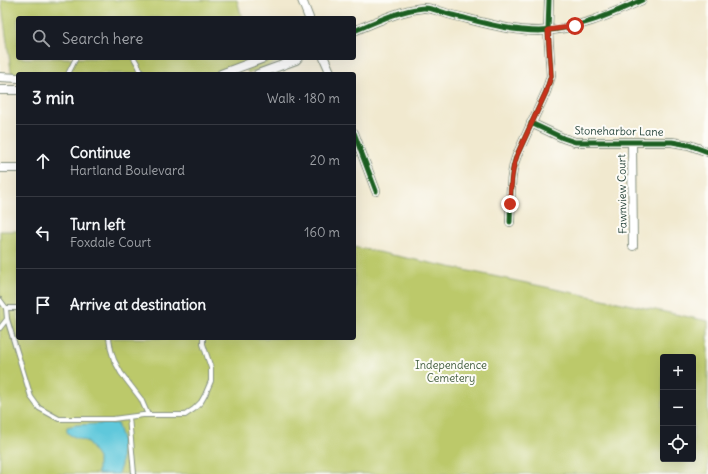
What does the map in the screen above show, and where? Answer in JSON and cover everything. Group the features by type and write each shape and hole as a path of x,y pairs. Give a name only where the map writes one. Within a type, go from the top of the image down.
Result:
{"street":[{"path":"302,0 308,16"},
{"path":"510,222 513,164 546,92 551,76 548,30 549,0"},
{"path":"356,30 425,4 504,28 538,31 548,30 575,26 592,21 642,0"},
{"path":"226,72 259,60"},
{"path":"263,72 296,60"},
{"path":"325,60 330,72"},
{"path":"0,77 16,78"},
{"path":"0,90 16,90"},
{"name":"Stoneharbor Lane","path":"531,123 575,142 672,142 689,145 708,152"},
{"path":"356,138 376,191"},
{"name":"Fawnview Court","path":"632,142 633,246"},
{"path":"0,168 16,168"}],"lane":[{"path":"69,72 75,60"},
{"path":"135,60 141,72"},
{"path":"0,300 6,308 7,319 31,397 38,408 59,419 113,419 148,415 186,415 194,410 201,402 212,381 211,368 203,340"},
{"path":"6,308 16,308"},
{"path":"0,328 7,319"},
{"path":"110,340 111,350 121,373 141,399 148,415"},
{"path":"129,417 134,474"}],"green space":[{"path":"1,0 237,0 241,16 16,16 16,60 249,60 225,72 16,72 16,75 12,77"},
{"path":"269,60 285,60 253,72 248,72 248,68"},
{"name":"Independence Cemetery","path":"0,231 16,231 16,340 356,340 356,247 708,321 708,474 0,474"}],"water":[{"path":"117,423 122,439 121,465 118,474 98,474 98,458 88,442 70,435 67,432 67,427 76,425"}],"cycle path":[{"path":"510,222 511,188 514,163 546,92 551,76 548,30 549,0"},
{"path":"356,30 397,14 415,9 426,8 506,28 528,31 553,30 592,21 642,0"},
{"path":"531,123 575,142 672,142 689,145 708,152"},
{"path":"356,138 376,191"}],"route":[{"path":"510,204 513,164 546,92 551,76 548,30 575,26"}]}
